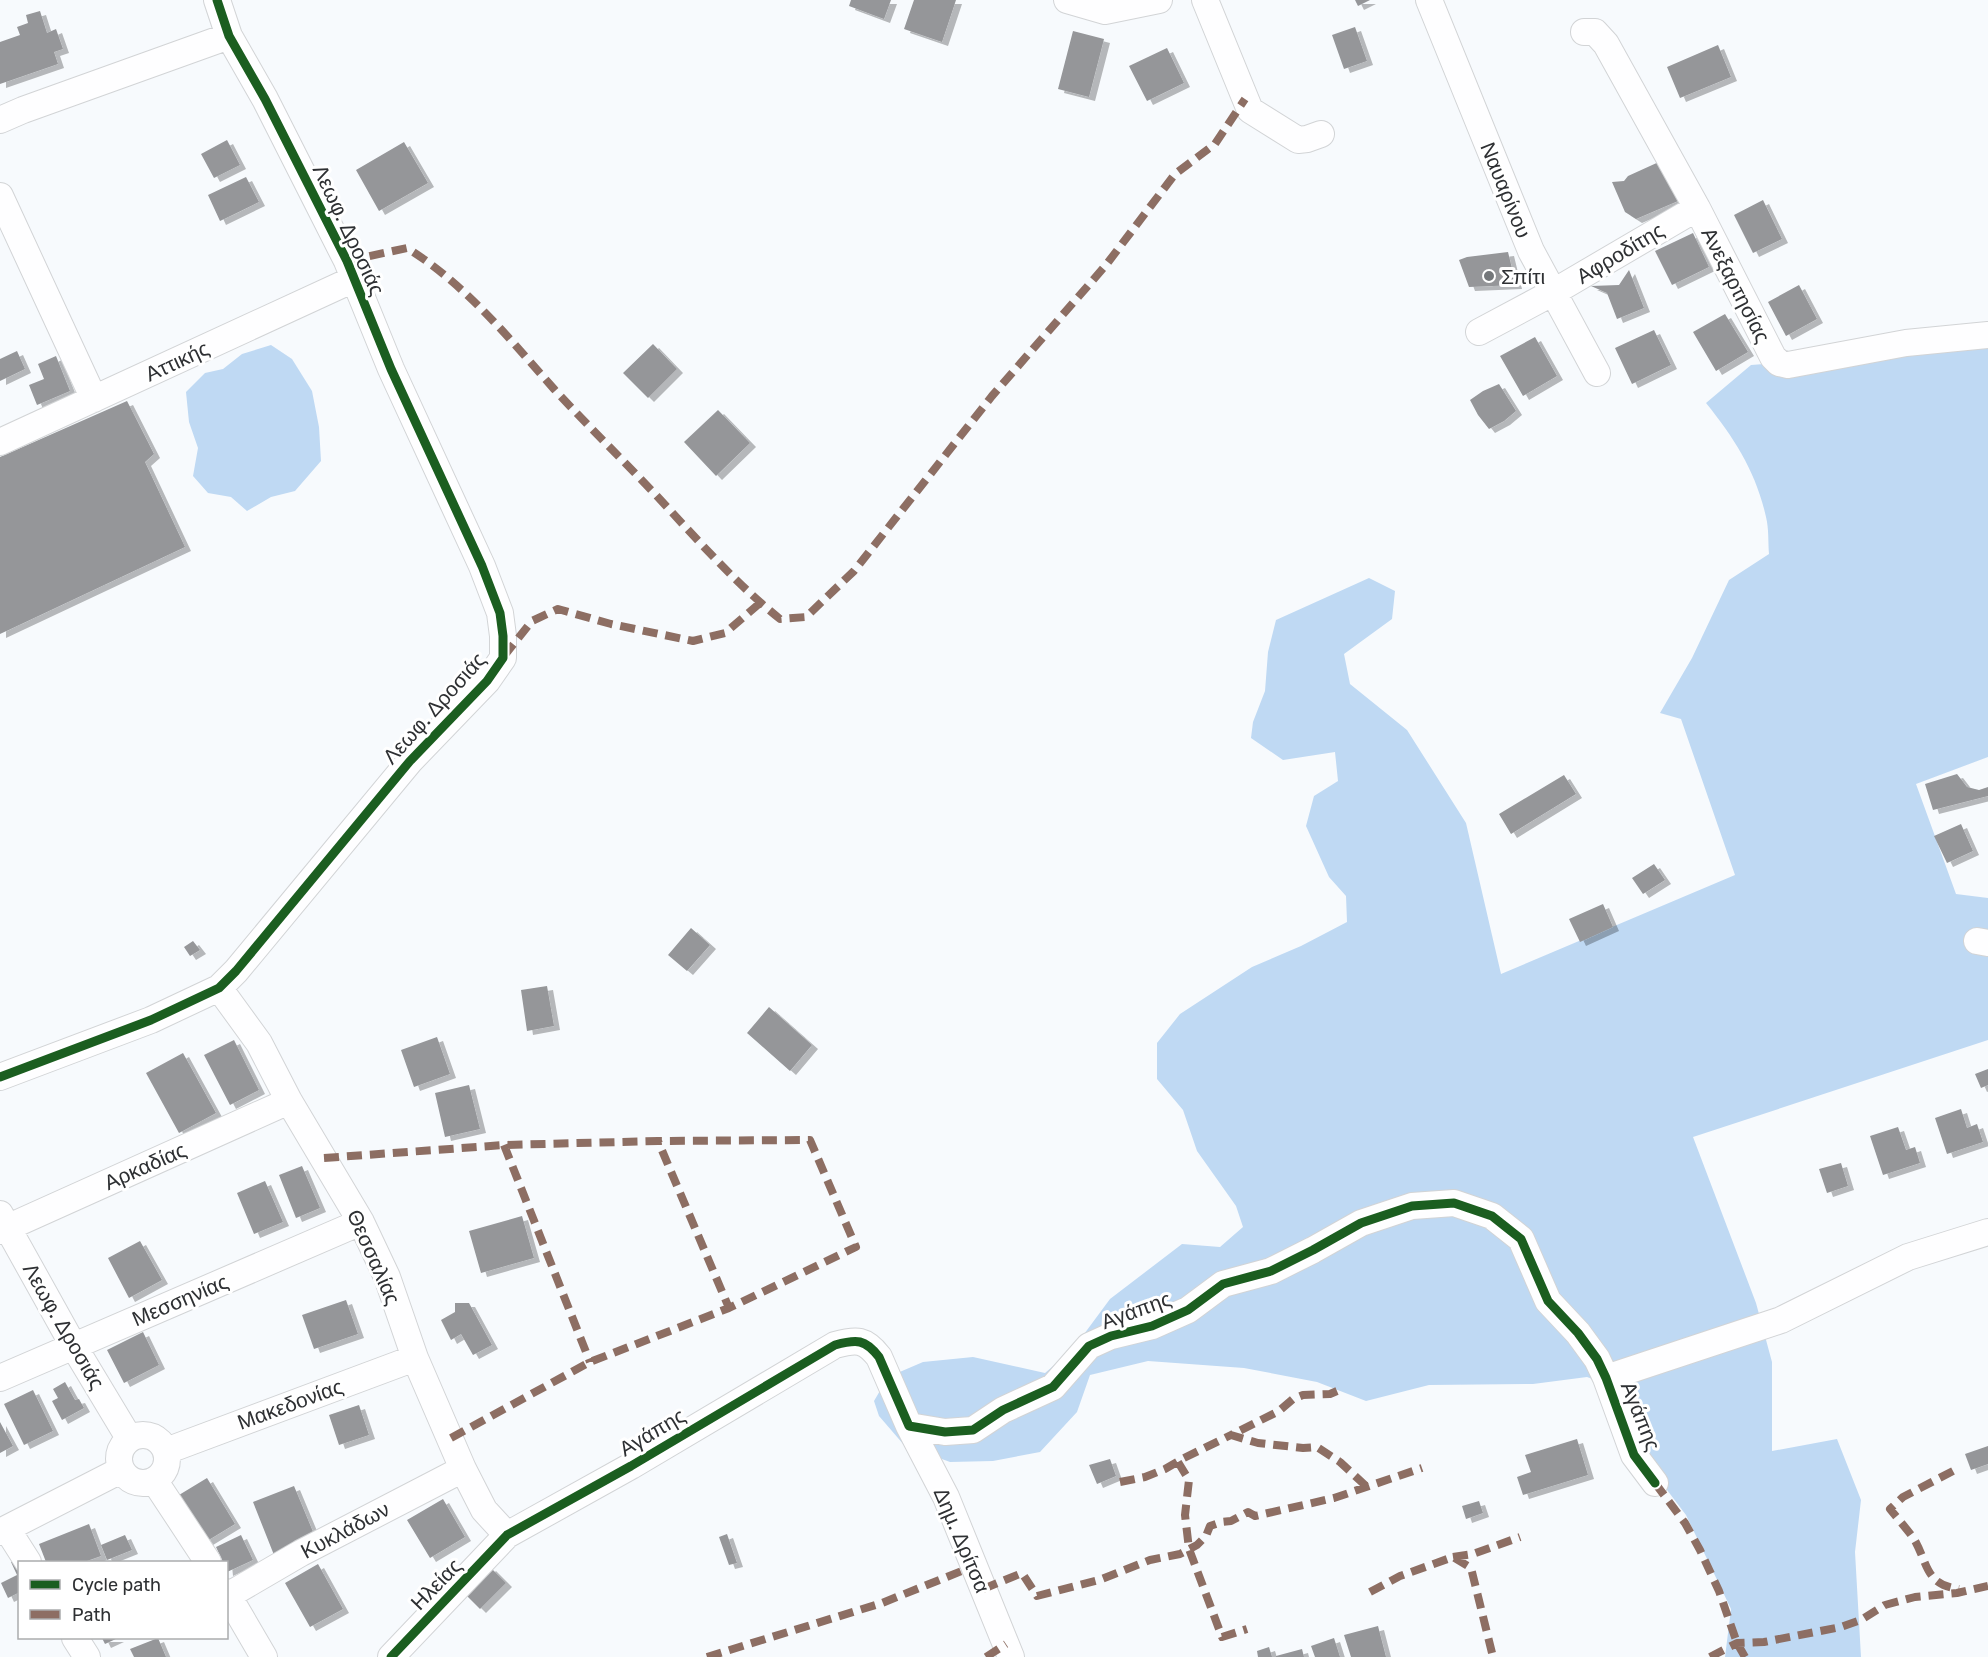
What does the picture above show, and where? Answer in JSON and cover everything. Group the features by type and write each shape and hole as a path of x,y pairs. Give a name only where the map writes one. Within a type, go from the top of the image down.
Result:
{"street":[{"name":"Λεωφ. Δροσιάς","path":"0,1077 151,1020 219,988 236,971 410,761 488,681 503,658 500,614 482,566 391,369 354,279 265,99 230,36 217,0"},
{"path":"1067,0 1105,11 1159,0"},
{"path":"1205,0 1250,110 1298,140 1321,134"},
{"name":"Ναυαρίνου","path":"1429,0 1531,251 1597,373"},
{"name":"Ανεξαρτησίας","path":"1584,32 1595,32 1606,45 1697,208 1773,357 1779,363 1788,365 1906,343 1988,335"},
{"path":"0,120 230,36"},
{"path":"0,196 94,399"},
{"name":"Αφροδίτης","path":"1479,332 1552,293 1697,208"},
{"name":"Αττικής","path":"0,442 354,279"},
{"name":"Θεσσαλίας","path":"219,988 259,1043 289,1101 361,1222 387,1277 415,1358 463,1469 484,1510 507,1535"},
{"name":"Αρκαδίας","path":"2,1224 289,1101"},
{"name":"Αγάπης","path":"507,1535 842,1343 862,1341 873,1349 909,1426 945,1432 973,1430 1003,1410 1053,1387 1089,1346 1111,1336 1152,1326 1188,1310 1223,1284 1271,1271 1361,1223 1412,1206 1454,1203 1492,1216 1521,1239 1548,1302 1578,1333 1597,1359 1634,1455 1655,1483"},
{"name":"Μεσσηνίας","path":"0,1378 361,1222"},
{"name":"Λεωφ. Δροσιάς","path":"2,1224 129,1438"},
{"path":"1606,1378 1781,1320 1908,1257 1988,1232"},
{"name":"Μακεδονίας","path":"166,1451 415,1358"},
{"name":"Δημ. Δρίτσα","path":"909,1426 946,1497 1011,1657"},
{"path":"136,1435 157,1439 166,1451 164,1471 154,1480 139,1483 125,1476 121,1470 118,1455 124,1443 136,1435"},
{"name":"Κυκλάδων","path":"228,1593 463,1469"},
{"path":"27,1561 4,1530 121,1470"},
{"path":"154,1480 207,1561"},
{"name":"Ηλείας","path":"391,1657 507,1535"},
{"path":"228,1593 264,1657"},
{"path":"76,1639 87,1657"}],"shaded area":[{"path":"271,345 292,359 312,391 319,427 321,461 295,491 271,497 247,511 231,497 208,493 193,476 198,448 189,422 186,392 205,373 223,369 242,354"},
{"path":"1988,346 1988,757 1916,784 1956,894 1988,898 1988,1040 1693,1137 1756,1303 1772,1362 1772,1451 1837,1439 1861,1500 1855,1552 1861,1657 1725,1657 1731,1609 1686,1515 1639,1453 1617,1388 1587,1377 1533,1384 1429,1385 1366,1401 1317,1382 1244,1368 1148,1361 1090,1375 1077,1412 1040,1452 993,1461 950,1462 904,1445 879,1416 874,1401 888,1377 923,1362 973,1357 1045,1373 1073,1349 1110,1299 1182,1244 1220,1247 1243,1227 1236,1206 1197,1151 1183,1110 1157,1079 1157,1043 1180,1014 1252,967 1301,946 1347,922 1346,896 1329,877 1306,826 1314,796 1338,781 1335,752 1283,760 1251,738 1253,722 1265,691 1268,652 1276,620 1369,578 1395,591 1392,619 1344,654 1350,684 1407,730 1466,823 1501,974 1735,875 1681,719 1660,713 1692,658 1729,580 1769,554 1767,522 1756,485 1735,443 1706,403 1751,365"}],"building":[{"path":"851,0 891,0 884,19 849,6"},
{"path":"914,0 956,0 942,42 904,29"},
{"path":"1355,0 1370,0 1358,6"},
{"path":"40,11 47,33 56,29 63,49 54,52 58,64 0,84 0,42 20,35 17,27 28,23 26,15"},
{"path":"1355,27 1367,61 1344,69 1332,35"},
{"path":"1073,31 1104,39 1089,97 1058,89"},
{"path":"1718,45 1731,77 1680,98 1667,67"},
{"path":"1167,48 1184,83 1147,101 1129,66"},
{"path":"227,140 240,165 214,178 201,154"},
{"path":"404,142 428,183 379,211 356,170"},
{"path":"1661,161 1678,201 1636,219 1625,212 1612,182 1624,181 1628,176"},
{"path":"246,177 259,202 220,221 208,195"},
{"path":"1763,200 1782,239 1753,253 1734,215"},
{"path":"1693,233 1709,267 1672,285 1655,251"},
{"name":"Σπίτι","path":"1508,252 1516,285 1469,287 1459,260"},
{"path":"1629,270 1644,308 1617,319 1607,293 1591,286 1619,285"},
{"path":"1799,285 1817,319 1786,336 1768,302"},
{"path":"1725,314 1748,352 1716,371 1693,332"},
{"path":"1654,330 1671,365 1632,384 1615,348"},
{"path":"1535,337 1557,376 1523,396 1500,356"},
{"path":"653,344 677,369 648,398 623,373"},
{"path":"17,351 25,369 0,381 0,359"},
{"path":"56,356 70,391 37,405 29,385 44,379 38,364"},
{"path":"1499,384 1516,411 1489,429 1470,400"},
{"path":"127,401 154,454 145,462 185,547 0,634 0,457"},
{"path":"718,410 750,443 716,476 684,442"},
{"path":"1957,774 1967,787 1979,790 1988,787 1988,796 1933,810 1925,784"},
{"path":"1564,775 1576,794 1511,834 1499,814"},
{"path":"1961,824 1973,851 1947,863 1934,836"},
{"path":"1654,864 1665,880 1643,894 1632,878"},
{"path":"1603,904 1613,927 1580,942 1569,919"},
{"path":"691,928 710,945 687,971 668,955"},
{"path":"193,941 200,950 190,956 184,947"},
{"path":"547,986 554,1026 527,1031 521,990"},
{"path":"769,1007 812,1045 790,1071 747,1033"},
{"path":"437,1037 450,1074 414,1087 401,1050"},
{"path":"234,1040 259,1090 230,1105 204,1055"},
{"path":"183,1053 216,1113 179,1133 146,1073"},
{"path":"1988,1069 1988,1085 1981,1088 1975,1074"},
{"path":"469,1085 480,1129 445,1137 435,1093"},
{"path":"1961,1109 1967,1128 1977,1124 1983,1142 1947,1154 1935,1118"},
{"path":"1898,1127 1906,1150 1915,1147 1920,1163 1883,1175 1870,1136"},
{"path":"1841,1163 1848,1186 1827,1193 1819,1169"},
{"path":"302,1166 320,1208 296,1218 279,1175"},
{"path":"265,1181 283,1222 254,1234 237,1193"},
{"path":"522,1216 534,1258 481,1273 469,1231"},
{"path":"140,1241 162,1280 129,1298 108,1258"},
{"path":"346,1300 358,1334 314,1349 302,1315"},
{"path":"455,1303 469,1303 492,1345 473,1355 461,1334 451,1340 441,1320 455,1312"},
{"path":"143,1332 159,1365 124,1383 107,1350"},
{"path":"65,1382 75,1400 79,1399 84,1408 62,1420 52,1401 58,1398 53,1389"},
{"path":"33,1390 53,1431 24,1445 4,1404"},
{"path":"359,1405 369,1435 339,1445 329,1415"},
{"path":"0,1422 13,1446 0,1453"},
{"path":"1577,1439 1588,1475 1523,1495 1517,1477 1531,1472 1525,1455"},
{"path":"1988,1446 1988,1464 1971,1470 1965,1454"},
{"path":"1110,1459 1116,1476 1097,1484 1089,1465"},
{"path":"207,1478 235,1524 207,1541 179,1495"},
{"path":"294,1486 316,1539 274,1555 253,1502"},
{"path":"443,1499 465,1537 430,1558 407,1520"},
{"path":"1479,1501 1483,1513 1466,1519 1462,1506"},
{"path":"89,1524 101,1556 87,1561 46,1561 39,1544"},
{"path":"727,1534 737,1563 729,1565 719,1537"},
{"path":"125,1535 132,1550 107,1560 101,1545"},
{"path":"241,1535 253,1560 228,1572 228,1561 223,1561 216,1547"},
{"path":"22,1557 18,1561 18,1593 8,1598 1,1583 17,1575 11,1562"},
{"path":"318,1564 343,1609 310,1627 285,1583"},
{"path":"490,1567 506,1583 480,1609 464,1593"},
{"path":"1378,1626 1386,1657 1351,1657 1344,1635"},
{"path":"1334,1638 1340,1657 1315,1657 1311,1646"},
{"path":"102,1639 116,1639 105,1644"},
{"path":"158,1639 166,1657 134,1657 130,1649"},
{"path":"1269,1647 1272,1657 1258,1657 1257,1651"},
{"path":"1302,1649 1304,1657 1276,1657 1276,1656"}],"marked path":[{"path":"347,261 407,248 428,262 467,295 503,331 566,402 747,590 780,619 806,617 854,571 992,396 1106,265 1175,174 1215,144 1245,99"},
{"path":"504,656 532,621 558,609 611,624 693,641 725,633 760,603"},
{"path":"451,1438 590,1362 729,1308 856,1247 810,1140 658,1141"},
{"path":"324,1158 504,1145 658,1141 729,1308"},
{"path":"504,1145 590,1362"},
{"path":"1337,1391 1330,1394 1303,1395 1293,1399 1279,1411 1231,1435 1258,1443 1303,1448 1317,1447 1340,1462 1367,1487"},
{"path":"1120,1482 1145,1477 1165,1469 1231,1435"},
{"path":"1178,1462 1189,1480 1185,1515 1189,1549 1222,1637 1247,1629"},
{"path":"983,1589 1022,1573 1037,1596 1099,1580 1150,1560 1180,1554 1197,1545 1206,1536 1210,1526 1231,1521 1248,1512 1255,1516 1334,1498 1422,1468"},
{"path":"1953,1471 1903,1497 1890,1509 1914,1539 1934,1578 1948,1587 1959,1589"},
{"path":"1655,1483 1685,1523 1700,1550 1719,1591 1737,1643 1745,1657"},
{"path":"1453,1557 1473,1554 1520,1537"},
{"path":"1370,1592 1400,1576 1453,1557 1471,1568 1493,1657"},
{"path":"707,1657 882,1603 974,1566"},
{"path":"1710,1657 1737,1643 1764,1642 1841,1627 1861,1620 1885,1605 1915,1597 1957,1593 1988,1586"},
{"path":"986,1657 1006,1644"}],"cycle path":[{"path":"0,1077 151,1020 219,988 236,971 410,761 487,681 503,658 500,613 482,566 391,369 347,261 265,99 229,36 217,0"},
{"path":"391,1657 507,1535 631,1466 835,1345 855,1341 865,1344 874,1351 879,1357 909,1426 945,1432 973,1430 1003,1410 1053,1387 1089,1346 1111,1336 1152,1326 1188,1310 1223,1284 1271,1271 1361,1223 1412,1206 1454,1203 1492,1216 1521,1239 1548,1301 1578,1333 1597,1359 1634,1455 1655,1483"}],"place":[{"name":"Σπίτι","path":"1489,276"}]}
